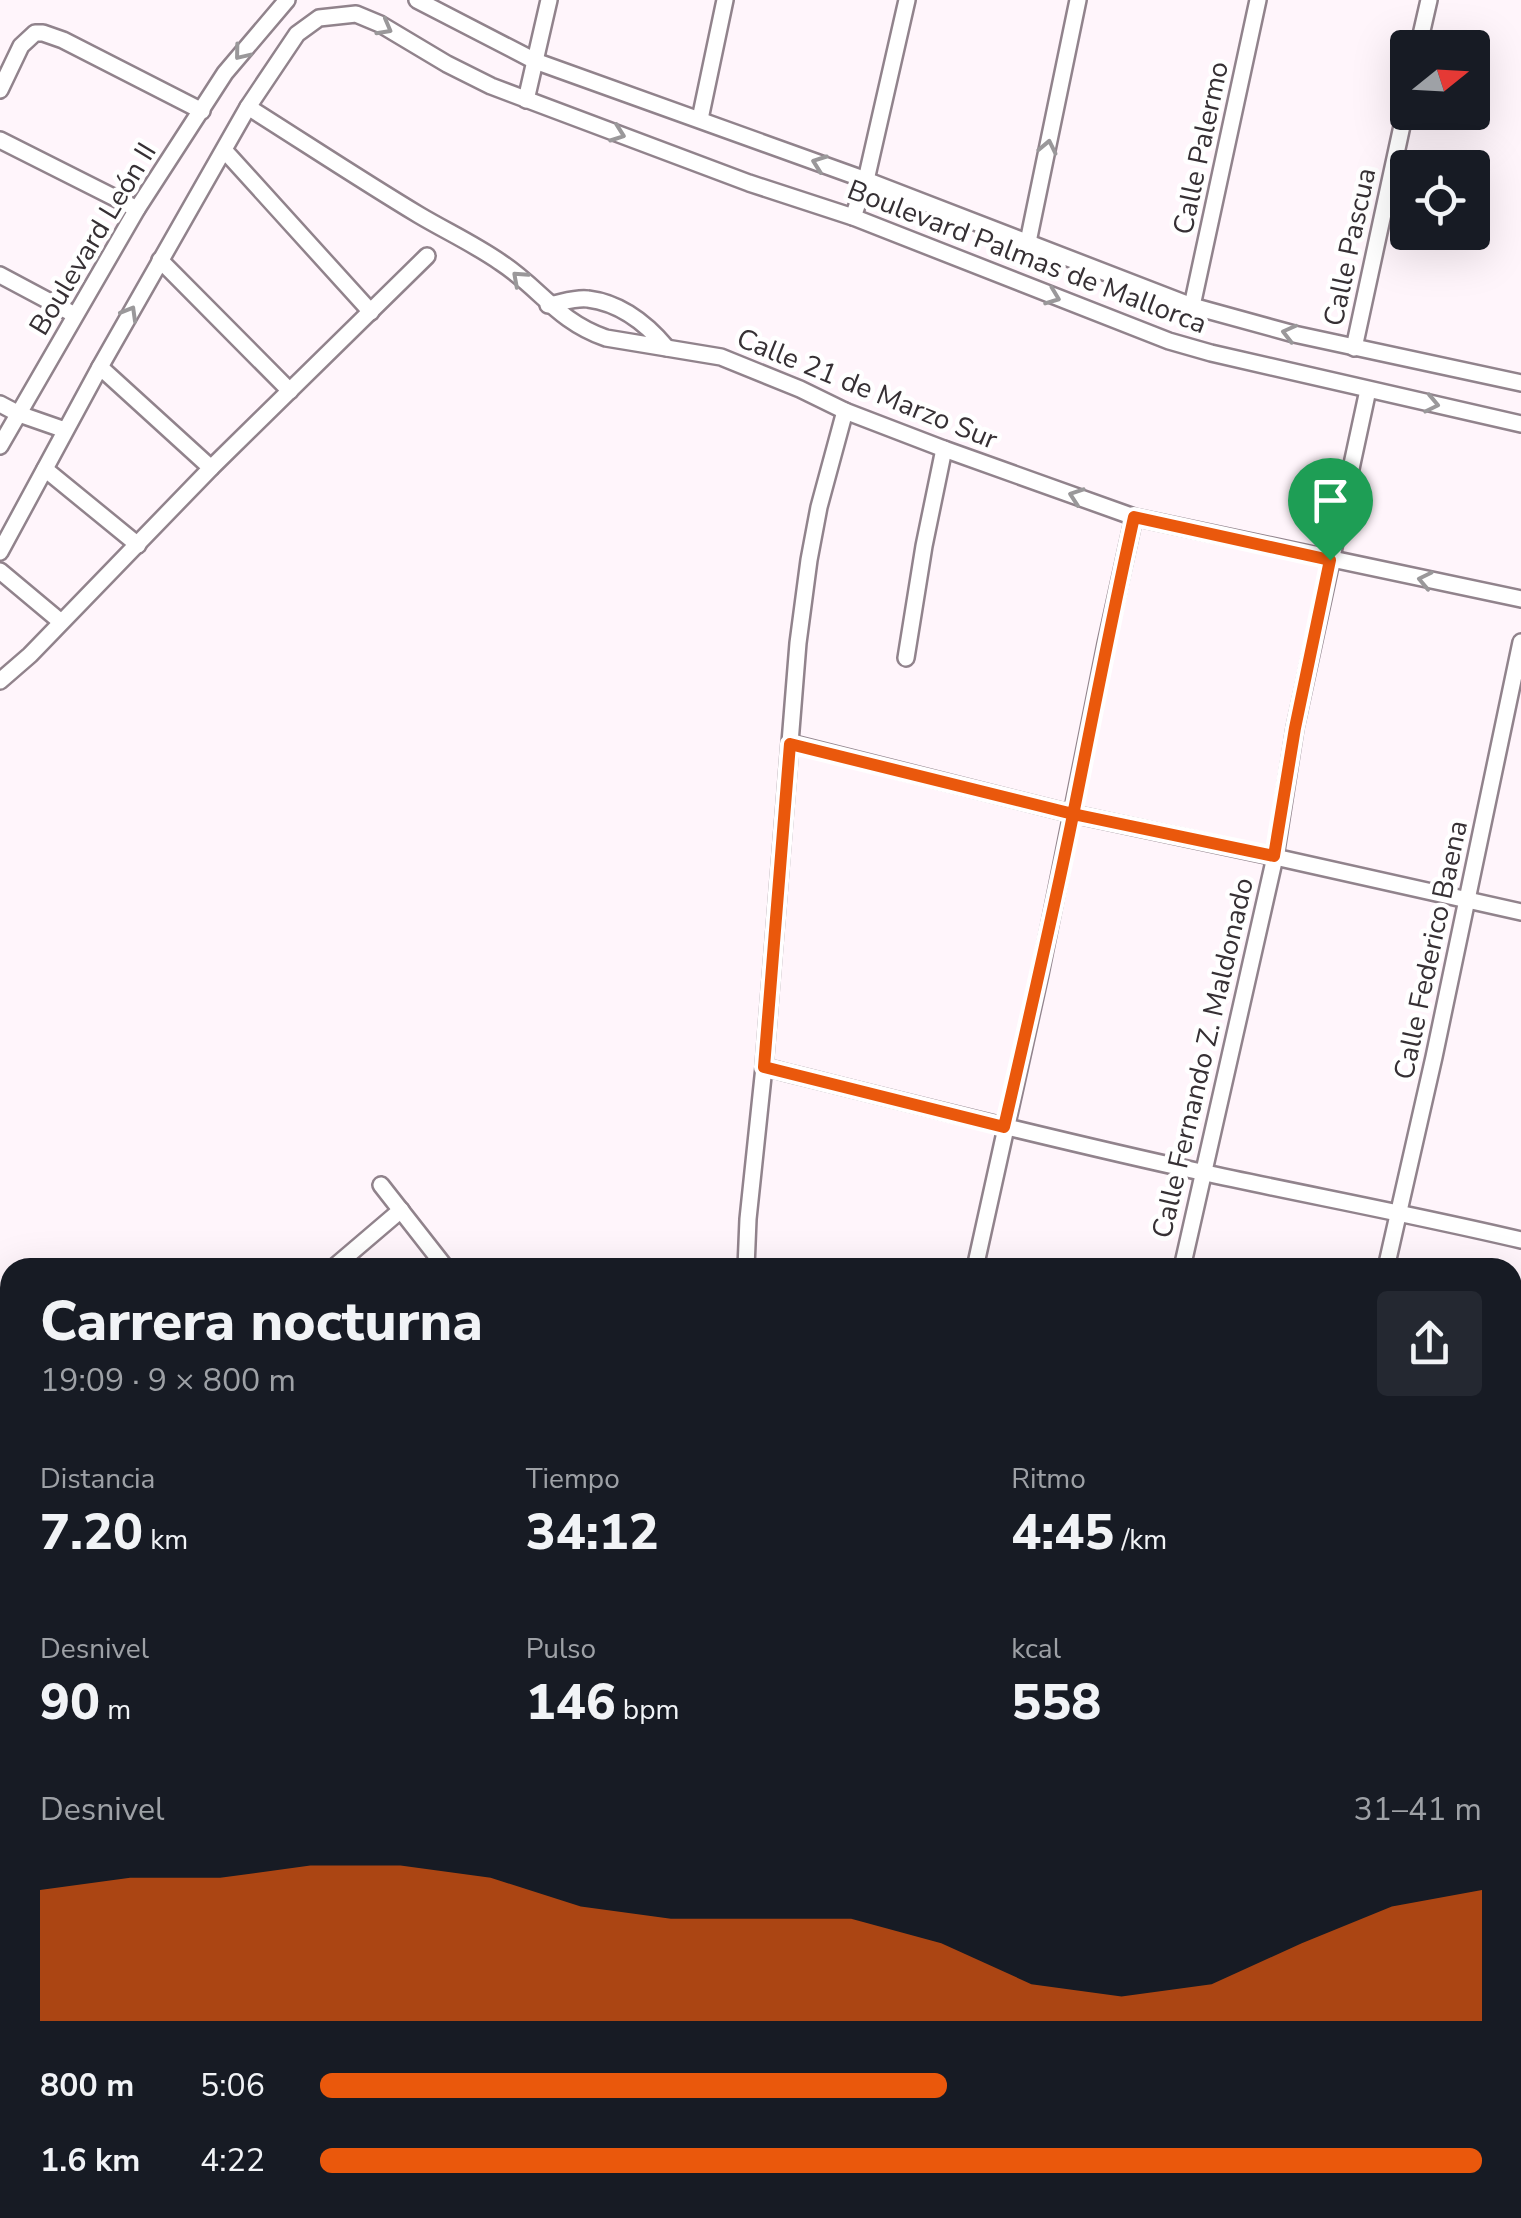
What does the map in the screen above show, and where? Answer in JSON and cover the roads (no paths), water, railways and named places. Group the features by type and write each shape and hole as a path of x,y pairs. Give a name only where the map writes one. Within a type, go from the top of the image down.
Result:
{"street":[{"name":"Boulevard Palmas de Mallorca","path":"417,0 536,61 866,180 1192,306 1354,348 1521,382"},
{"path":"526,100 548,0"},
{"path":"700,120 726,0"},
{"path":"853,216 866,180 907,0"},
{"path":"1028,242 1078,0"},
{"name":"Calle Palermo","path":"1192,306 1258,0"},
{"path":"1422,30 1428,0"},
{"name":"Boulevard León II","path":"0,446 137,209 226,72 283,2"},
{"name":"Boulevard Palmas de Mallorca","path":"248,108 296,34 319,18 356,14 476,79 526,100 750,183 853,216 1169,341 1521,424"},
{"path":"0,90 21,46 34,33 44,32 202,111"},
{"path":"0,552 248,108"},
{"name":"Calle 21 de Marzo Sur","path":"248,108 502,263 548,305 589,332 721,357 944,449 1134,517 1521,599"},
{"name":"Calle Pascua","path":"1354,348 1401,130"},
{"path":"0,140 137,209"},
{"path":"224,151 371,312"},
{"path":"0,681 427,256"},
{"path":"160,260 290,392"},
{"path":"0,274 74,315"},
{"path":"548,305 585,298 612,306 651,328 668,348"},
{"path":"627,341 636,317"},
{"path":"100,367 211,468"},
{"name":"Calle Fernando Z. Maldonado","path":"1184,1258 1274,856 1295,728 1368,390"},
{"path":"0,404 65,430"},
{"path":"746,1258 798,644 808,560 823,488 846,411"},
{"path":"906,658 944,449"},
{"path":"44,468 138,545"},
{"path":"976,1258 1040,974 1134,517"},
{"path":"0,570 61,622"},
{"name":"Calle Federico Baena","path":"1388,1258 1521,642"},
{"path":"790,744 1073,814 1521,912"},
{"path":"764,1067 1004,1127 1521,1240"},
{"path":"381,1185 438,1258"},
{"path":"345,1258 401,1210"}]}
